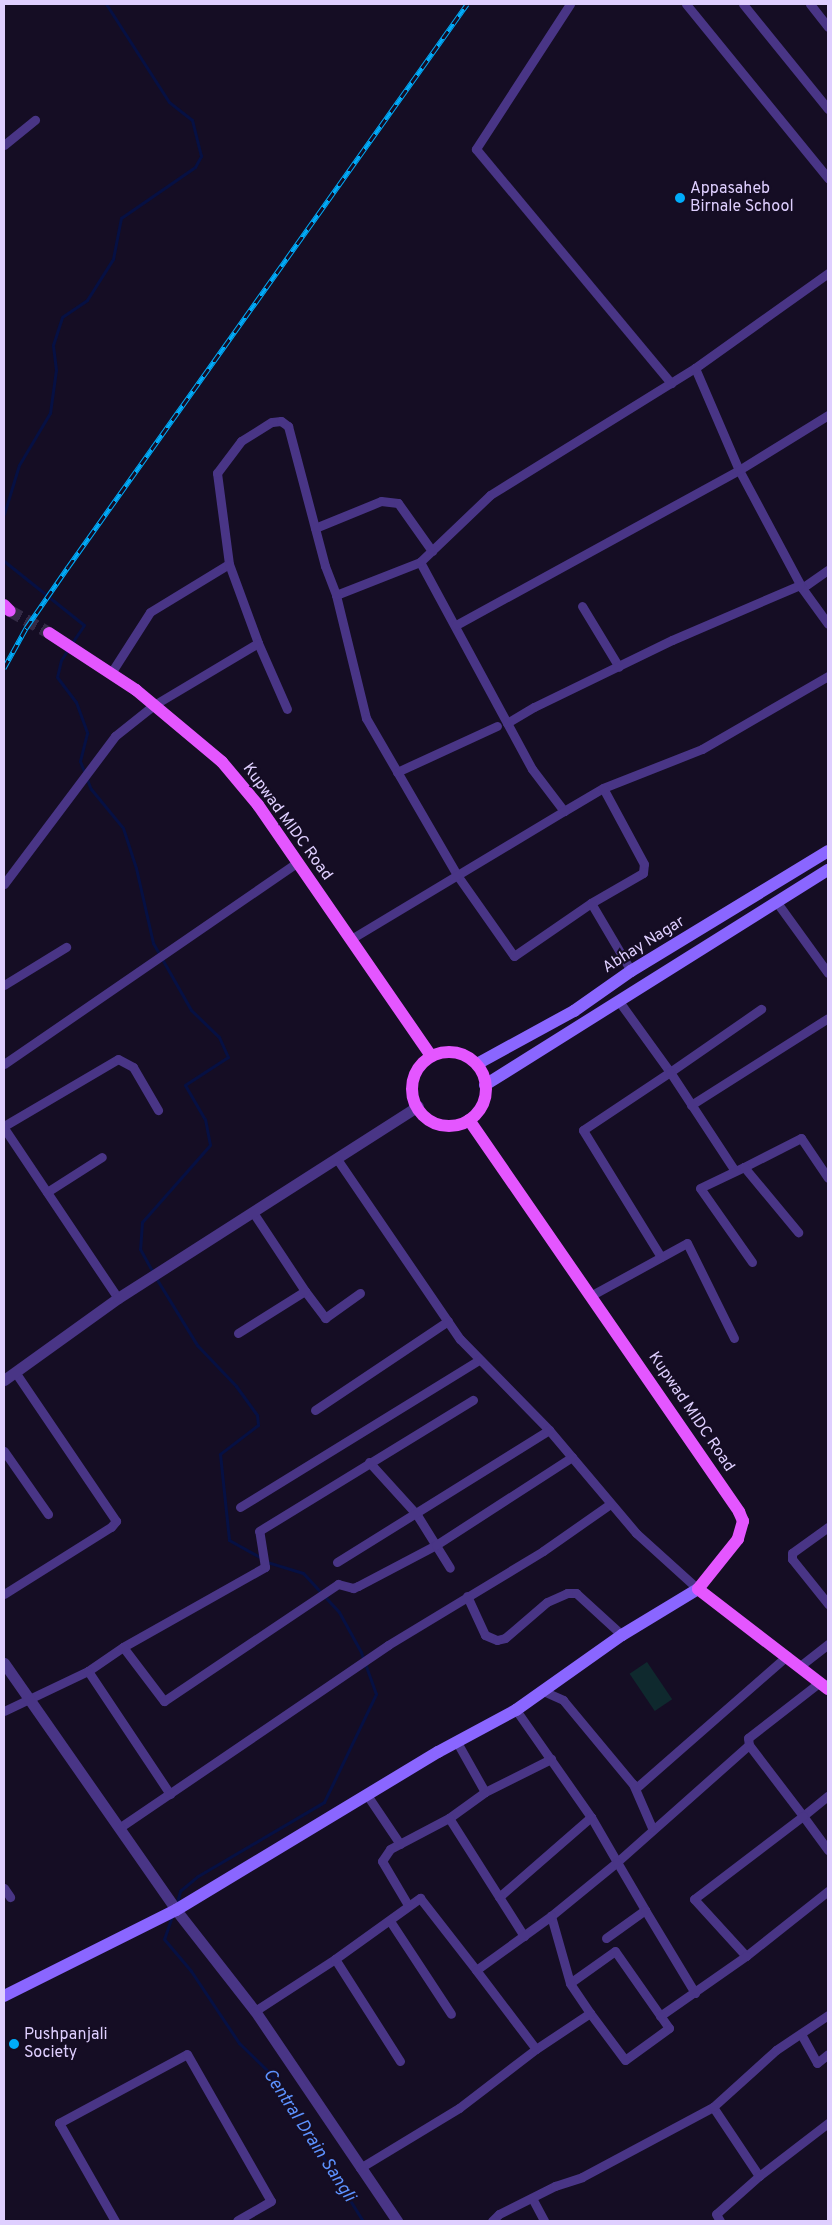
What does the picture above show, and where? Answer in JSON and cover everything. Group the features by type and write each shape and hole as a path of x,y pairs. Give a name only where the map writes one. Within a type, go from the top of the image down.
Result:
{"main road":[{"name":"Kupwad MIDC Road","path":"49,633 111,673 154,705 222,762 258,805 431,1056"},
{"name":"Abhay Nagar","path":"477,1064 574,1011 631,971 828,851"},
{"path":"485,1085 618,1000 778,904 828,870"},
{"path":"452,1052 477,1064 485,1085 483,1102 469,1120 449,1126 438,1125 420,1113 411,1093 412,1082 422,1062 431,1056 452,1052"},
{"name":"Kupwad MIDC Road","path":"469,1120 732,1499 743,1521 738,1539 698,1589"},
{"path":"4,1996 176,1910 367,1795 516,1710 622,1634 698,1589 824,1686"}],"street":[{"path":"570,4 476,149 671,383"},
{"path":"686,4 828,178"},
{"path":"743,4 828,109"},
{"path":"810,4 828,27"},
{"path":"4,144 35,120"},
{"path":"336,594 420,562 490,495 695,368 828,273"},
{"path":"695,368 739,470 801,587 828,624"},
{"path":"456,625 739,470 828,415"},
{"path":"288,709 258,643 229,564 217,473 241,441 272,422 281,421 288,426 315,528 336,594 366,718 457,875 514,956 591,903 643,873 645,868 603,788"},
{"path":"315,528 381,502 398,503 432,551"},
{"path":"420,562 456,625 532,768 564,811"},
{"path":"111,673 150,612 229,564"},
{"path":"508,723 534,706 715,620 801,587 828,570"},
{"path":"582,606 619,667"},
{"path":"4,884 115,736 154,705 258,643"},
{"path":"351,939 603,788 702,749 828,676"},
{"path":"397,772 497,726"},
{"path":"4,1064 298,862"},
{"path":"591,903 631,971"},
{"path":"778,904 828,973"},
{"path":"4,985 66,947"},
{"path":"618,1000 670,1072 735,1172"},
{"path":"661,1257 583,1130 761,1009"},
{"path":"691,1105 828,1018"},
{"path":"118,1298 4,1127 118,1059 133,1068 158,1110"},
{"path":"4,1380 118,1298 254,1214 418,1106"},
{"path":"752,1262 700,1188 801,1138 828,1178"},
{"path":"47,1192 102,1157"},
{"path":"337,1159 448,1321 479,1360 549,1430 636,1533 698,1589"},
{"path":"744,1167 798,1232"},
{"path":"254,1214 324,1318 360,1293"},
{"path":"592,1295 686,1243 734,1338"},
{"path":"238,1333 305,1291"},
{"path":"315,1410 448,1321"},
{"path":"240,1507 479,1360"},
{"path":"4,1594 111,1527 116,1521 15,1372"},
{"path":"4,1710 88,1671 123,1648 265,1567 258,1531 473,1400"},
{"path":"337,1562 417,1515 549,1430"},
{"path":"4,1451 48,1514"},
{"path":"123,1648 164,1701 338,1584 353,1588 436,1545 572,1456"},
{"path":"369,1462 417,1515 450,1568"},
{"path":"119,1828 388,1645 543,1551 610,1504"},
{"path":"828,1527 792,1553 792,1559 828,1604"},
{"path":"467,1596 484,1634 497,1640 505,1638 547,1602 566,1592 576,1593 622,1634"},
{"path":"800,1666 828,1644"},
{"path":"543,1691 563,1700 636,1788 787,1656"},
{"path":"4,1663 176,1910 255,2011 397,2221"},
{"path":"88,1671 170,1794"},
{"path":"824,1686 748,1738 749,1745 828,1850"},
{"path":"516,1710 591,1817 695,1993"},
{"path":"458,1744 485,1792"},
{"path":"476,1970 551,1916 617,1862 652,1828 749,1745"},
{"path":"408,1905 382,1861 390,1849 449,1818 485,1792 551,1758"},
{"path":"633,1784 652,1828"},
{"path":"367,1795 400,1844"},
{"path":"746,1956 694,1899 828,1796"},
{"path":"499,1897 591,1817"},
{"path":"449,1818 524,1936"},
{"path":"4,1888 10,1897"},
{"path":"660,2016 746,1956 828,1890"},
{"path":"255,2011 335,1959 420,1898 536,2049"},
{"path":"606,1938 645,1910"},
{"path":"551,1916 570,1983 625,2060 669,2028 615,1951 570,1983"},
{"path":"390,1921 451,2014"},
{"path":"335,1959 400,2061"},
{"path":"360,2168 459,2108 536,2049 590,2013"},
{"path":"492,2221 532,2198 582,2177 713,2107 776,2050 828,2015"},
{"path":"801,2034 817,2063 828,2054"},
{"path":"115,2221 59,2123 187,2054 272,2201 237,2221"},
{"path":"713,2107 759,2176"},
{"path":"720,2221 716,2214 759,2176 828,2123"},
{"path":"532,2198 544,2221"}],"green space":[{"path":"647,1662 672,1699 655,1711 630,1674"}],"waterway":[{"path":"4,514 19,465 50,413 56,370 53,345 62,317 87,300 113,259 121,218 195,167 201,156 192,120 169,102 106,4"},
{"name":"Central Drain Sangli","path":"4,561 84,625 71,644"},
{"name":"Central Drain Sangli","path":"68,649 61,660 57,677 76,702 87,733 80,761 91,789 123,828 136,868 153,943 191,1010 219,1037 228,1057 185,1085 205,1119 210,1145 142,1222 140,1249 153,1272"},
{"name":"Central Drain Sangli","path":"156,1278 197,1345 236,1386 257,1415 258,1425 220,1454 229,1540 261,1558"},
{"name":"Central Drain Sangli","path":"176,1906 180,1891 198,1876 324,1802 376,1694 361,1652 339,1612 303,1573 267,1562"},
{"name":"Central Drain Sangli","path":"172,1916 164,1939 191,1971 239,2043 272,2075 363,2221"}],"tunnel":[{"path":"10,611 49,633"}],"railway":[{"path":"4,668 26,628 68,567 467,4"}],"place":[{"name":"Appasaheb Birnale School","path":"680,198"},
{"name":"Pushpanjali Society","path":"14,2044"}]}
